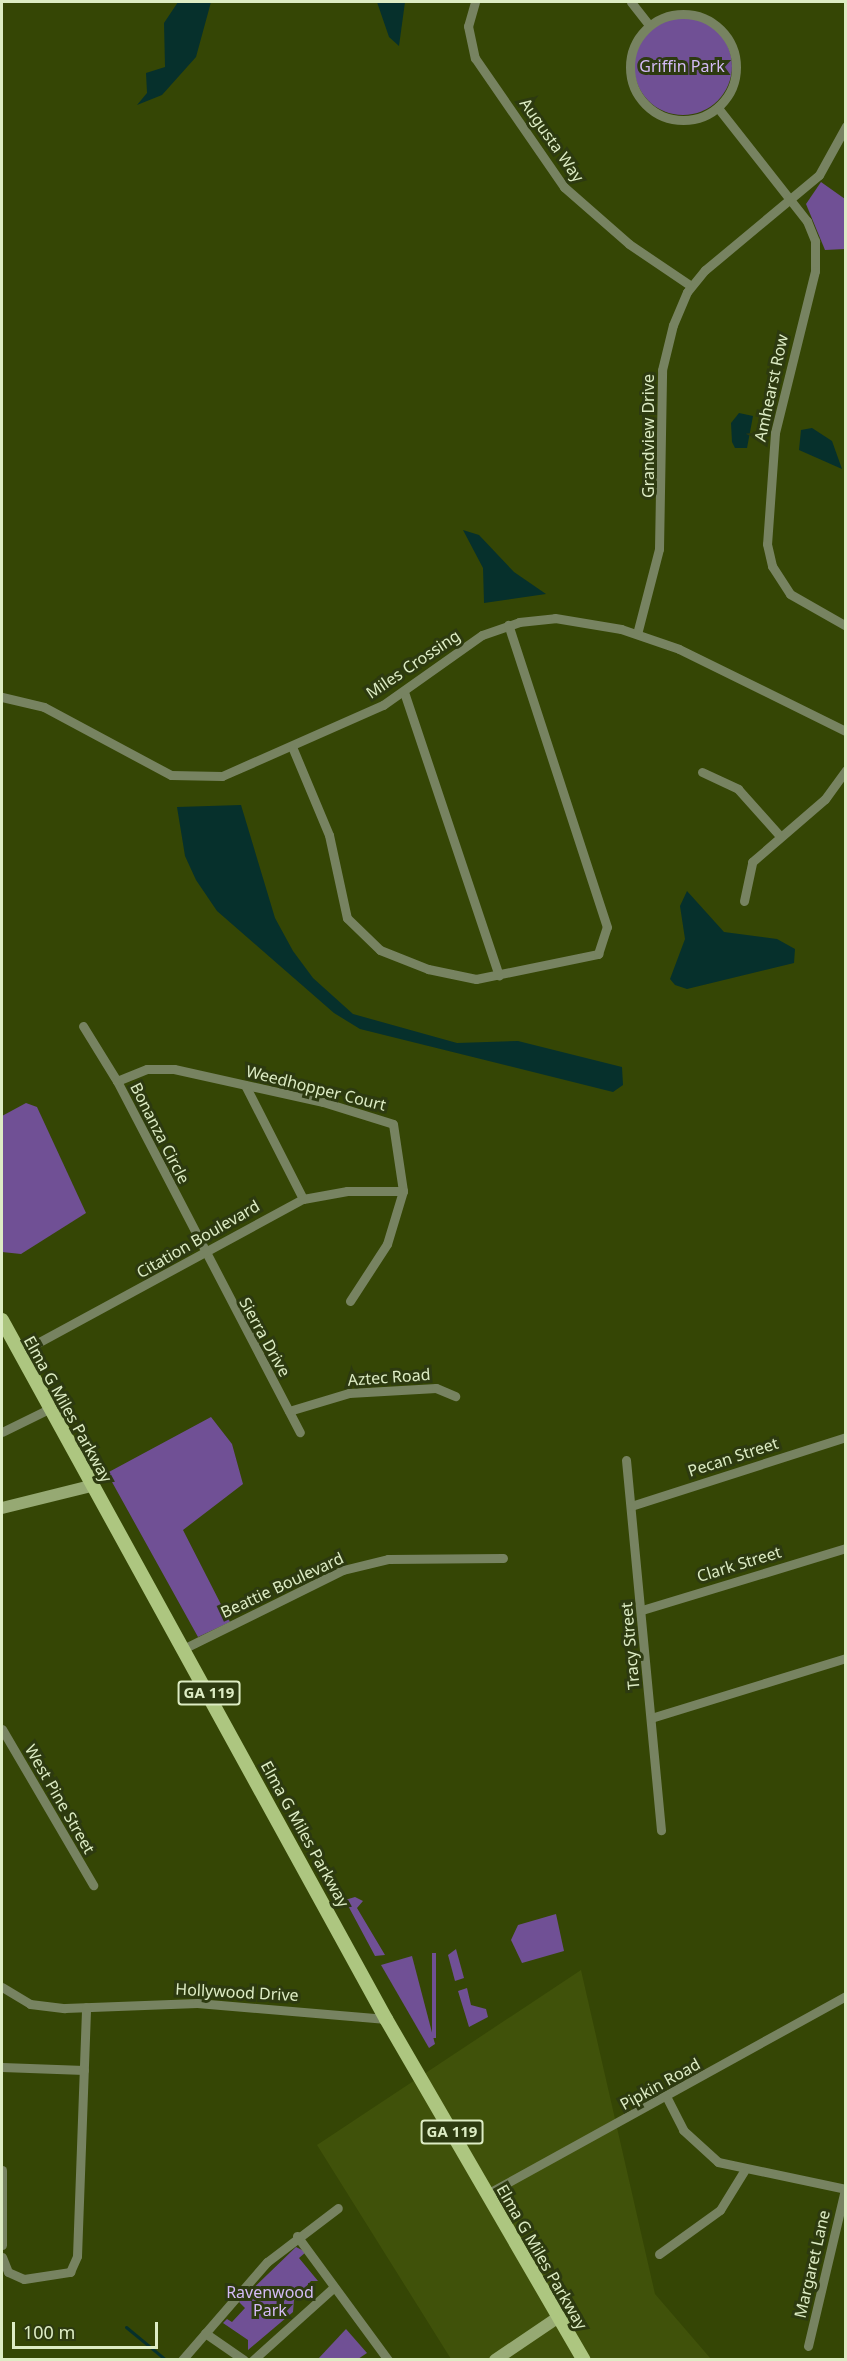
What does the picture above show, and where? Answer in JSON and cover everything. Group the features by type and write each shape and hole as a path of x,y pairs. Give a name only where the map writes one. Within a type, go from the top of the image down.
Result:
{"main road":[{"name":"Elma G Miles Parkway","path":"2,1320 91,1486 185,1648 387,2019 557,2318 584,2360"}],"street":[{"name":"Augusta Way","path":"475,2 468,26 475,58 553,172 629,244 691,286"},
{"path":"631,2 649,25"},
{"path":"685,14 722,31 733,51 735,75 718,108 675,120 639,97 631,79 632,52 649,25 685,14"},
{"name":"Amhearst Row","path":"718,108 810,227 817,257 780,405 767,544 772,566 790,594 846,626"},
{"name":"Grandview Drive","path":"637,634 662,525 662,370 673,325 691,286 741,234 790,199 819,174 846,126"},
{"name":"Miles Crossing","path":"2,697 44,707 171,775 222,776 292,749 404,692 482,635 508,625 555,618 637,634 846,731"},
{"path":"292,749 329,835 347,918 361,936 397,958 428,969 476,979 586,960 606,942 607,927 508,625"},
{"path":"404,692 499,976"},
{"path":"744,901 752,862 825,799 846,770"},
{"path":"702,772 738,789 780,836"},
{"name":"Bonanza Circle","path":"83,1026 117,1081 205,1255"},
{"name":"Weedhopper Court","path":"117,1081 160,1067 245,1085 393,1124 403,1191 387,1245 350,1301"},
{"path":"245,1085 303,1199"},
{"name":"Citation Boulevard","path":"19,1353 205,1255 303,1199 331,1192 403,1191"},
{"name":"Sierra Drive","path":"205,1255 300,1432"},
{"name":"Aztec Road","path":"289,1411 350,1393 436,1388 455,1396"},
{"path":"2,1432 51,1408"},
{"name":"Pecan Street","path":"631,1506 846,1437"},
{"name":"Tracy Street","path":"626,1460 642,1610 661,1830"},
{"path":"2,1508 91,1486"},
{"name":"Clark Street","path":"642,1610 846,1548"},
{"name":"Beattie Boulevard","path":"185,1648 343,1570 388,1559 503,1558"},
{"path":"651,1718 846,1658"},
{"name":"West Pine Street","path":"2,1729 93,1885"},
{"name":"Hollywood Drive","path":"2,1987 30,2004 86,2007 197,2003 387,2019"},
{"name":"Pipkin Road","path":"487,2194 667,2098 846,1996"},
{"path":"2,2257 8,2272 24,2279 70,2272 81,2210 86,2007"},
{"path":"2,2067 84,2070"},
{"path":"667,2098 699,2147 744,2171 845,2189"},
{"path":"2,2170 2,2245"},
{"path":"659,2254 720,2210 744,2171"},
{"name":"Margaret Lane","path":"808,2346 845,2189"},
{"path":"182,2360 297,2236 338,2208"},
{"path":"297,2236 388,2360"},
{"path":"253,2360 334,2287"},
{"path":"495,2360 557,2318"},
{"path":"205,2333 244,2360"}],"shaded area":[{"path":"581,1970 655,2294 711,2359 451,2359 317,2145"}],"green space":[{"name":"Griffin Park","path":"683,17 702,21 717,32 728,47 732,66 728,85 717,100 702,111 683,115 664,111 649,100 638,85 634,66 638,47 649,32 664,21"},
{"path":"821,182 845,199 845,249 825,250 806,204"},
{"path":"26,1103 37,1107 86,1213 21,1254 2,1252 2,1116"},
{"path":"211,1417 232,1444 243,1484 183,1530 230,1622 198,1637 107,1473"},
{"path":"355,1897 363,1901 357,1908 385,1955 375,1956 345,1900"},
{"path":"556,1914 564,1951 522,1963 511,1940 518,1925"},
{"path":"456,1949 464,1978 455,1981 448,1955"},
{"path":"432,1953 436,1953 436,2038 432,2038"},
{"path":"412,1956 435,2044 429,2048 381,1965"},
{"path":"467,1988 471,2005 486,2009 488,2017 469,2027 458,1991"},
{"name":"Ravenwood Park","path":"296,2247 306,2252 299,2258 318,2281 311,2281 294,2300 293,2312 248,2350 248,2340 223,2323 227,2319 232,2322 245,2308 239,2302"},
{"path":"346,2329 367,2353 358,2359 318,2359"}],"water":[{"path":"178,2 211,2 196,57 162,95 137,105 147,93 146,73 165,67 164,23"},
{"path":"377,2 405,2 399,46 389,37"},
{"path":"739,413 753,416 747,448 735,448 732,442 731,423"},
{"path":"812,428 832,441 842,469 799,450 801,430"},
{"path":"463,530 479,535 514,572 546,594 484,603 483,568"},
{"path":"241,805 275,918 293,951 313,978 353,1014 457,1043 518,1041 622,1067 623,1085 613,1092 360,1029 334,1013 217,911 196,880 185,856 177,807"},
{"path":"687,891 724,932 777,939 795,949 794,963 687,989 675,985 670,979 685,939 680,906"}],"waterway":[{"path":"126,2327 166,2360"}]}
